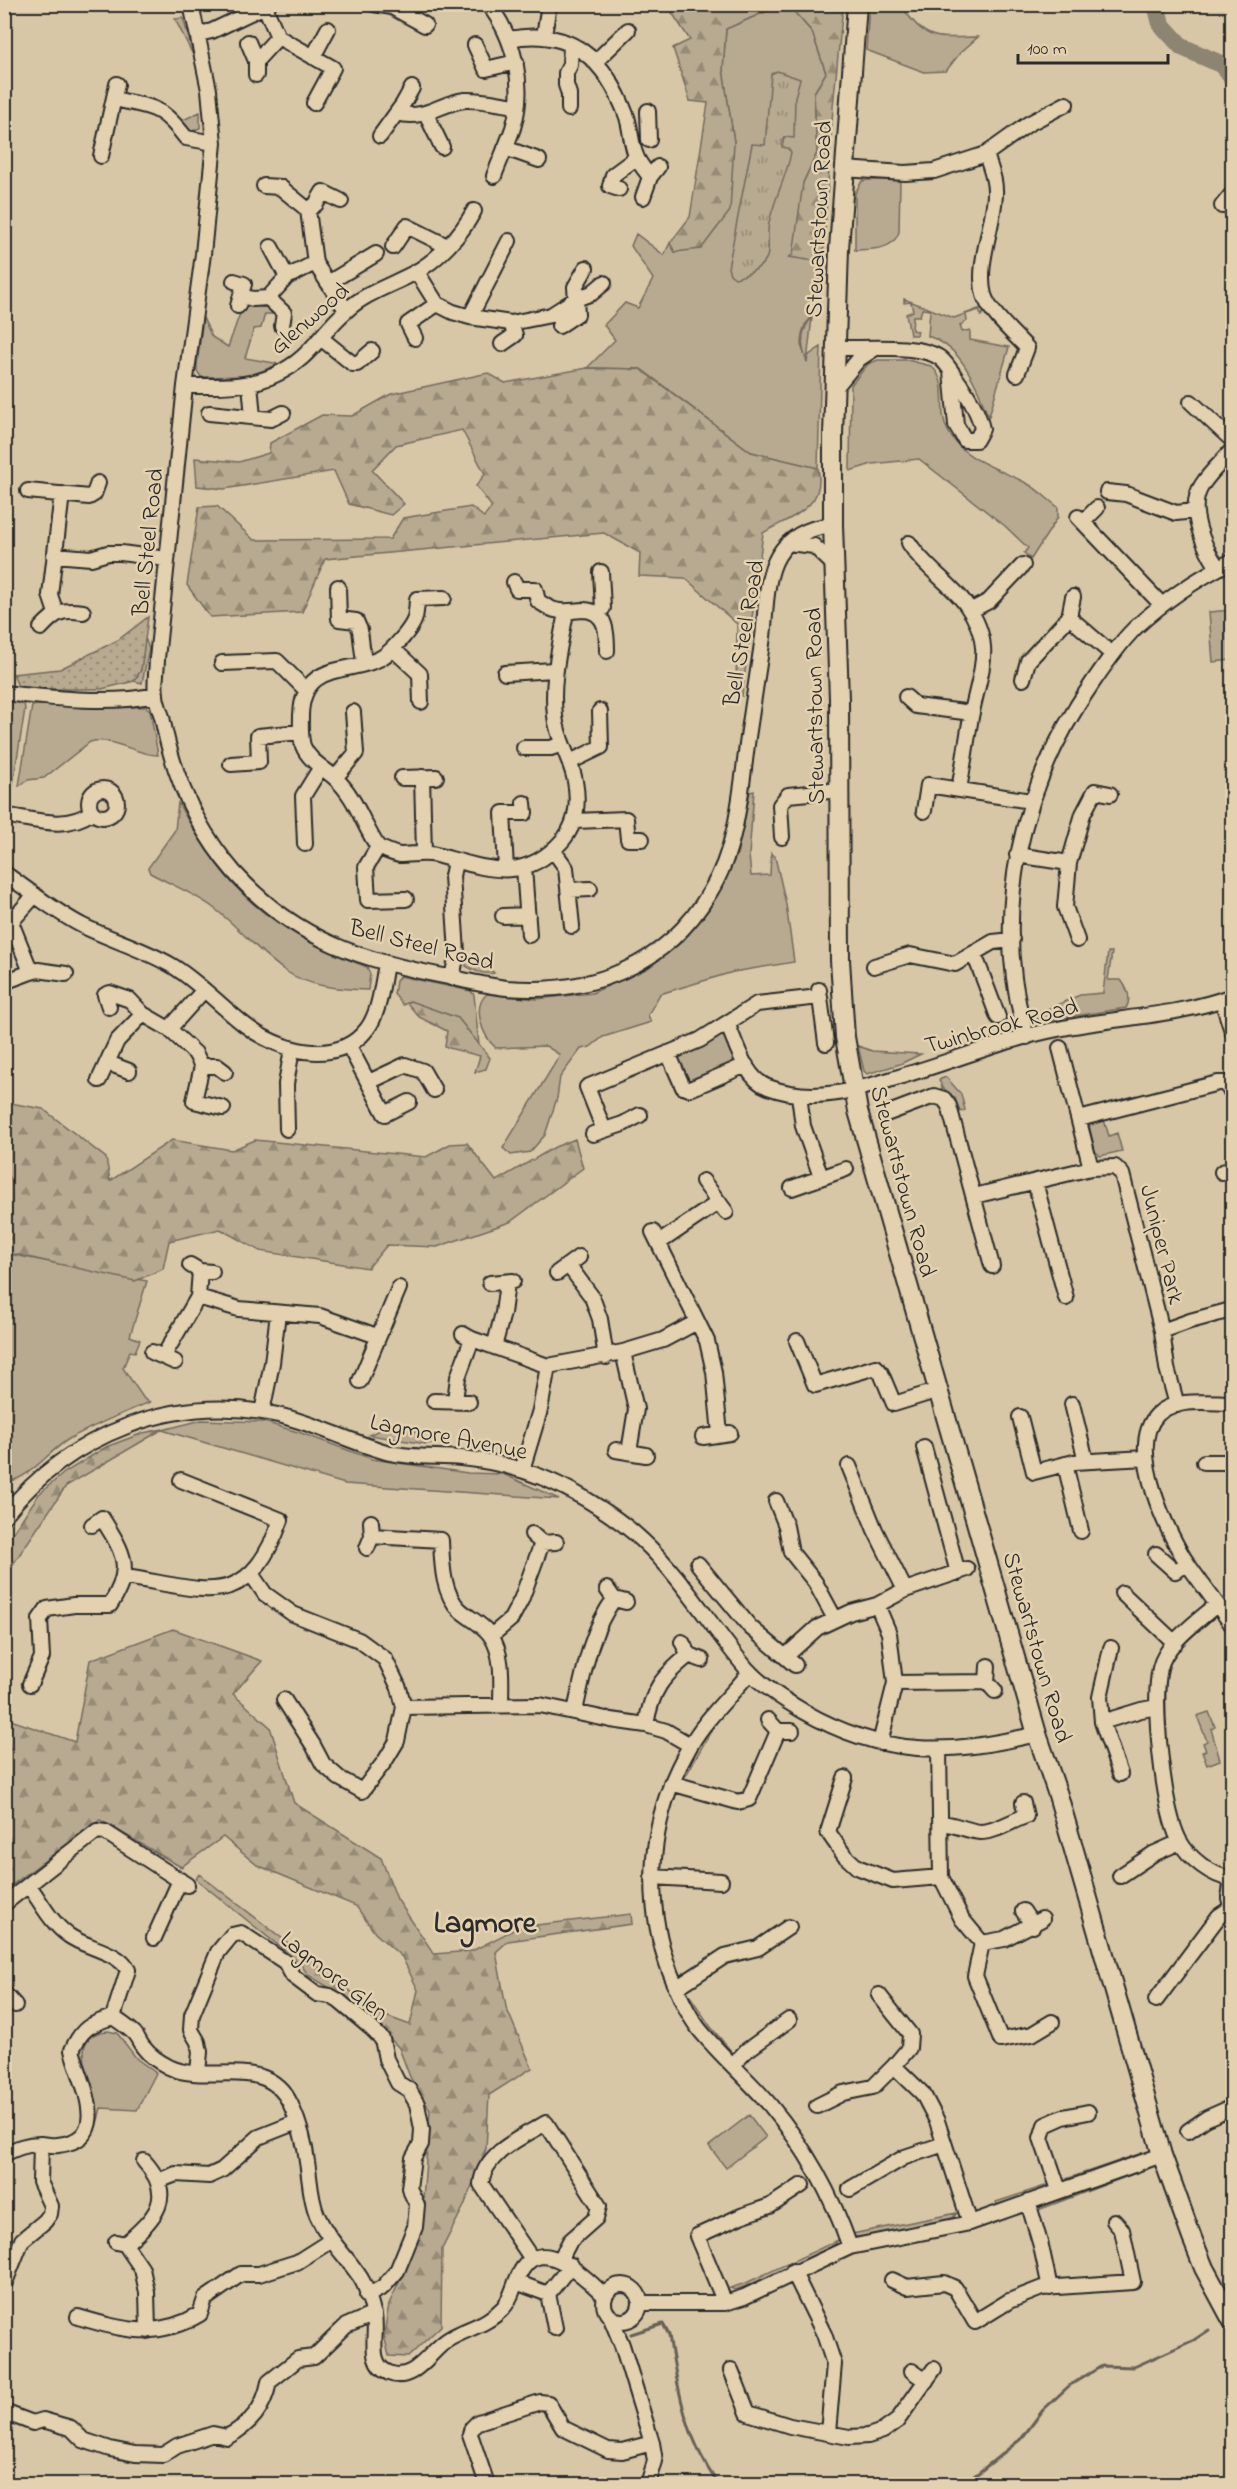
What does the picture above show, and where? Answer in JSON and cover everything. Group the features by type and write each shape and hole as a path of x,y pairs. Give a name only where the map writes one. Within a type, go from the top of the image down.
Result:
{"main road":[{"name":"Stewartstown Road","path":"857,4 843,169 835,348 833,525 836,567 840,790 841,992 848,1060 854,1090 1037,1734 1058,1795 1162,2155 1204,2268 1233,2320"}],"street":[{"name":"Bell Steel Road","path":"191,4 211,99 214,143 203,254 185,386 156,694 170,756 199,824 235,873 279,913 299,927 354,955 386,964 503,988 559,989 586,984 622,972 644,960 675,937 710,893 733,833 773,568 777,558 788,543 805,532 833,525"},
{"path":"374,4 392,6 424,25"},
{"path":"488,4 508,39 516,62 519,83 513,127 493,170"},
{"path":"544,36 549,4"},
{"path":"198,34 212,31 261,7 278,37 333,68 314,103"},
{"path":"313,57 328,28"},
{"path":"596,61 628,30"},
{"path":"508,39 530,35 544,36 571,45 596,61 614,88 630,129 636,158 654,172 643,197"},
{"path":"256,61 278,37"},
{"path":"248,42 256,61 256,75"},
{"path":"475,45 486,69 516,62"},
{"path":"569,109 566,73 570,65 571,45"},
{"path":"102,156 117,84"},
{"path":"380,136 412,88"},
{"path":"114,99 156,108 169,116 186,138 214,143"},
{"path":"397,113 407,116 426,114 457,101 468,100 516,106"},
{"path":"843,169 905,173 934,171 986,154 1028,124 1066,104"},
{"path":"426,114 442,147"},
{"path":"630,129 649,118 649,140"},
{"path":"505,148 539,160"},
{"path":"986,154 994,181 995,196 983,274 984,296 1028,348 1017,375"},
{"path":"619,189 610,186 614,175 636,158"},
{"path":"264,186 280,187 308,210 315,263 346,310"},
{"path":"308,210 323,192 341,201"},
{"path":"1222,206 1233,194"},
{"name":"Glenwood","path":"185,386 250,384 288,368 310,352 346,310 371,294 417,272 447,246 469,213"},
{"path":"393,248 407,226 447,246"},
{"path":"470,317 509,241"},
{"path":"271,247 287,277"},
{"path":"328,282 376,254"},
{"path":"234,281 244,284 240,301 268,298 287,277 315,263"},
{"path":"559,326 578,314 575,287 586,268"},
{"path":"417,272 437,304 470,317 511,323 550,315 576,299 592,293 604,283"},
{"path":"268,298 285,313 282,326"},
{"path":"415,338 408,324 437,304"},
{"path":"502,344 515,335 511,323"},
{"path":"322,339 353,364 357,364 372,351"},
{"path":"835,348 930,353 941,359 951,371"},
{"path":"835,388 859,359 874,349"},
{"path":"250,384 253,417"},
{"path":"1191,402 1233,440"},
{"path":"209,413 271,419 283,413"},
{"path":"1218,568 1198,524 1195,511 1201,485 1233,450"},
{"path":"28,491 90,497 94,494 98,483"},
{"path":"1107,492 1126,494 1176,513 1195,511"},
{"path":"56,613 50,595 62,494"},
{"path":"1097,508 1080,519 1162,604"},
{"path":"788,543 814,546 836,567"},
{"path":"909,543 916,555 951,588 970,611 983,640 984,664 972,713 959,789"},
{"path":"54,555 91,558 108,553 121,553 167,559"},
{"path":"1028,1037 1017,996 1012,940 1013,890 1017,855 1030,801 1070,715 1112,654 1134,629 1162,604 1233,561"},
{"path":"970,611 989,600 1023,565"},
{"path":"597,614 603,608 601,572"},
{"path":"514,582 517,589 535,589 538,601 554,610 566,612 586,610 597,614 606,625 608,651"},
{"path":"338,587 339,618 356,621 360,630 363,663"},
{"path":"444,597 417,599 416,620 393,649 380,658 342,667 323,675 306,690 302,701 301,732 304,748 313,761 349,792 378,848 398,855 424,853 455,862 506,869 524,868 541,861 554,850 575,821 578,801 570,762 561,744 555,720 553,690 554,670 566,612"},
{"path":"1023,679 1028,661 1069,617 1073,597"},
{"path":"41,628 56,613 69,610 83,612"},
{"path":"1069,617 1112,654"},
{"path":"393,649 420,674 421,702"},
{"path":"222,663 277,661 306,690"},
{"path":"504,673 554,670"},
{"path":"4,693 58,698 111,699 156,694"},
{"path":"906,697 916,706 972,713"},
{"path":"570,762 601,747 600,711"},
{"path":"335,778 356,753 353,712"},
{"path":"231,764 259,762 258,736 301,732"},
{"path":"524,748 551,748 561,744"},
{"path":"305,844 303,796 321,767"},
{"path":"422,777 424,853"},
{"path":"402,778 436,777"},
{"path":"924,810 928,785 1030,801"},
{"path":"782,837 780,806 788,795 840,790"},
{"path":"1077,940 1065,907 1069,863 1083,814 1095,791 1110,794"},
{"path":"506,869 503,813 525,813 524,803"},
{"path":"4,817 73,823 92,812"},
{"path":"575,821 626,819 628,839 642,839"},
{"path":"378,848 366,867 368,900 406,899"},
{"path":"554,850 566,868 572,926"},
{"path":"1017,855 1069,863"},
{"path":"452,978 457,953 452,876 455,862"},
{"path":"524,868 529,935"},
{"path":"4,873 82,926 159,958 204,990 253,1030 292,1049 320,1052 349,1046 367,1029 374,1016 386,964"},
{"path":"570,890 590,889"},
{"path":"31,972 8,922 35,895"},
{"path":"503,916 528,915"},
{"path":"874,966 910,956 956,964 993,942 1012,940"},
{"path":"972,954 998,1017"},
{"path":"4,982 38,970 66,974"},
{"path":"169,1029 204,990"},
{"path":"110,1007 105,995 110,993 130,1000 143,1014 169,1029 195,1053 202,1066 194,1101 223,1108"},
{"path":"640,1115 623,1124 598,1132 584,1089 700,1040 757,1004 819,993 825,1044"},
{"path":"1227,998 1233,1031"},
{"name":"Twinbrook Road","path":"727,1023 746,1065 765,1087 799,1095 826,1095 854,1090 1056,1029 1143,1017 1200,1006 1227,998"},
{"path":"99,1080 117,1041 143,1014"},
{"path":"349,1046 385,1114 409,1102"},
{"path":"1060,1048 1091,1168"},
{"path":"283,1120 292,1049"},
{"path":"668,1053 683,1087 690,1089 746,1065"},
{"path":"108,1063 129,1071"},
{"path":"369,1082 405,1065 423,1071 434,1090"},
{"path":"202,1066 217,1066 225,1072"},
{"path":"1079,1119 1218,1083 1224,1083 1233,1092"},
{"path":"799,1095 804,1126 821,1177"},
{"path":"886,1114 898,1104 934,1096 944,1100 949,1106 992,1266"},
{"name":"Juniper Park","path":"974,1196 1091,1168 1115,1167 1122,1174 1162,1332 1167,1368 1177,1405"},
{"path":"792,1188 846,1169"},
{"path":"703,1180 723,1207 657,1237 707,1341 725,1434 703,1437"},
{"path":"1035,1182 1066,1298"},
{"path":"568,1265 592,1297 600,1319 606,1357"},
{"path":"163,1357 198,1297 201,1269"},
{"path":"490,1283 510,1282 494,1347"},
{"path":"360,1385 377,1336 399,1286"},
{"path":"198,1297 239,1309 320,1316 377,1336"},
{"path":"1162,1332 1190,1321 1231,1311"},
{"path":"262,1412 272,1363 278,1313"},
{"path":"434,1401 462,1402 458,1377 467,1336 548,1366 623,1352 663,1340 697,1322"},
{"path":"797,1341 815,1385 876,1367 882,1373 894,1404 939,1390"},
{"path":"623,1352 636,1409 622,1451 646,1455"},
{"path":"522,1470 540,1410 548,1366"},
{"path":"1233,1403 1177,1405 1157,1415 1148,1431 1146,1458 1157,1500 1188,1564 1233,1625"},
{"path":"1072,1404 1086,1461"},
{"name":"Lagmore Avenue","path":"4,1516 42,1475 78,1450 130,1425 162,1414 182,1411 227,1409 262,1412 306,1423 393,1453 484,1461 522,1470 583,1497 639,1537 657,1555 750,1672 787,1701 826,1724 880,1743 939,1750 977,1747 1037,1734"},
{"path":"1020,1417 1034,1472 1086,1461 1146,1458"},
{"path":"698,1564 750,1627 791,1661 818,1628 835,1619 877,1605 905,1590 962,1571 924,1447"},
{"path":"1204,1462 1233,1462"},
{"path":"1065,1464 1081,1532"},
{"path":"849,1466 875,1530 905,1590"},
{"path":"125,1577 216,1591 234,1586 252,1575 266,1553 281,1520 181,1480"},
{"path":"776,1501 786,1526 790,1552 815,1582 835,1619"},
{"path":"30,1684 42,1657 40,1619 47,1609 74,1605 110,1605 125,1577 124,1560 102,1518 92,1524"},
{"path":"371,1521 369,1542 441,1540 442,1569 450,1598 459,1610 479,1623 491,1636 498,1650 501,1704"},
{"path":"491,1636 512,1619 543,1540"},
{"path":"1156,1554 1175,1570 1188,1564"},
{"path":"252,1575 265,1594 293,1614 359,1640 385,1659 399,1688 404,1707 397,1741 362,1791 339,1778 322,1764 313,1745 284,1700"},
{"path":"1122,1593 1176,1643"},
{"path":"575,1711 589,1650 605,1611 615,1597"},
{"path":"1156,2000 1219,1916 1232,1909 1229,1898 1232,1879 1214,1874 1191,1856 1180,1842 1170,1818 1157,1707 1160,1668 1166,1655 1217,1604"},
{"path":"877,1605 889,1633 895,1683 880,1743"},
{"path":"646,1725 649,1706 662,1678 695,1658 681,1642"},
{"path":"1111,1648 1100,1697 1102,1722 1120,1774"},
{"path":"895,1683 991,1687 988,1666"},
{"path":"750,1672 690,1745 671,1783 658,1824 652,1877 656,1928 676,1988 698,2027 789,2128 826,2189 850,2247"},
{"path":"404,1707 540,1705 646,1725 666,1731 690,1745"},
{"path":"1102,1722 1157,1707"},
{"path":"671,1783 738,1802 749,1798 785,1731 768,1720"},
{"path":"939,1750 942,1823 941,1877 962,1919 982,1943"},
{"path":"846,1786 828,1832 844,1855 856,1867 891,1888 941,1877"},
{"path":"942,1823 958,1825 977,1832 991,1831 1026,1816 1023,1803"},
{"path":"4,1904 97,1831 105,1832 184,1883 154,1938"},
{"path":"1120,1876 1153,1854 1180,1842"},
{"path":"652,1877 721,1881"},
{"path":"29,1886 66,1934 81,1943 124,1961 128,1970 113,2017"},
{"path":"982,1943 1004,1940 1037,1922 1023,1911"},
{"path":"676,1988 725,1956 759,1948 789,1927"},
{"name":"Lagmore Glen","path":"198,2072 200,2052 198,2042 191,2030 192,2015 218,1952 232,1935 242,1933 285,1962 293,1976 317,1994 330,1996 339,2001 382,2039 386,2059 398,2083 409,2090 417,2103 422,2129 421,2144 413,2158 409,2188 417,2205 415,2227 397,2271 384,2287 368,2296"},
{"path":"982,1943 975,1976 1001,2040 1032,2034 1052,2022"},
{"path":"817,2106 843,2093 873,2086 909,2048 910,2034 879,1995"},
{"path":"113,2017 135,2034 145,2050 161,2062 184,2072 246,2074 261,2077 278,2085 290,2104 304,2142 310,2190 316,2213 330,2241 360,2276 374,2314 376,2328 374,2348 377,2364 389,2373 403,2375 415,2369 447,2340 485,2324 505,2306 523,2268 532,2259 548,2256 565,2263 605,2296"},
{"path":"4,2154 22,2145 55,2146 72,2143 82,2136 90,2122 85,2089 72,2050 80,2032 96,2022 113,2017"},
{"path":"733,2065 746,2051 789,2020"},
{"path":"894,2066 923,2094 937,2121 970,2223"},
{"path":"1188,2131 1207,2118 1233,2108"},
{"path":"1059,2190 1041,2138 1045,2125 1063,2117 1088,2111"},
{"path":"158,2181 176,2174 209,2176 222,2170 259,2137 297,2122"},
{"path":"532,2259 481,2184 482,2177 496,2156 513,2142 546,2123 599,2206 596,2218 570,2241 565,2263 548,2294 555,2328"},
{"path":"4,2284 22,2240 45,2222 50,2214 51,2206 40,2182 41,2144"},
{"path":"850,2189 905,2157 944,2144"},
{"path":"640,2303 725,2303 850,2247 970,2223 1162,2155"},
{"path":"144,2161 158,2181 161,2200 156,2216 120,2243 142,2269 147,2292 147,2331"},
{"path":"725,2303 697,2236 798,2192"},
{"path":"1028,2202 1050,2288"},
{"path":"897,2287 944,2283 955,2288 975,2322 1009,2301 1042,2289 1133,2282 1123,2225"},
{"path":"78,2317 122,2330 147,2331 174,2325 200,2314 205,2299 242,2274 259,2274 297,2262 330,2241"},
{"path":"793,2271 824,2334 834,2364 828,2433"},
{"path":"516,2282 548,2294"},
{"path":"622,2345 625,2321 637,2313 640,2303 636,2292 626,2285 614,2287 605,2296 604,2307 622,2345 652,2443 655,2461 648,2484"},
{"path":"20,2402 9,2414 33,2423 43,2420 71,2427 83,2440 110,2449 135,2454 163,2455 177,2446 213,2434 227,2437 243,2428 257,2414 266,2397 269,2382 298,2359 314,2357 346,2326 374,2314"},
{"path":"610,2316 625,2321"},
{"path":"737,2374 748,2413 790,2426 849,2437 868,2436 883,2431 897,2421 930,2375 912,2371"},
{"path":"487,2484 470,2434 472,2428 478,2422 540,2402 549,2403 562,2428 608,2450 622,2451 652,2443"}],"green space":[{"path":"667,5 843,5 833,107 823,260 789,257 793,255 803,183 817,153 814,93 826,73 812,32 790,7 769,10 726,29 723,69 734,142 730,211 701,249 675,252 670,243 690,217 708,103 690,101 673,48 690,40"},
{"path":"869,5 901,5 917,26 933,35 952,38 978,37 960,53 946,71 924,72 866,50"},
{"path":"790,7 812,32 826,73 814,93 817,153 803,183 815,261 823,260 812,317 805,325 801,345 807,361 809,355 821,347 818,468 751,452 641,369 587,368 615,340 604,325 625,303 638,308 653,279 631,246 636,234 664,255 670,243 675,252 734,142 723,69 726,29 769,10"},
{"path":"182,18 184,21 194,57 175,19"},
{"path":"777,71 800,79 795,97 794,138 784,137 782,147 791,152 769,223 767,256 756,269 735,278 730,274 728,268 752,144 765,145 771,74"},
{"path":"200,112 200,128 190,132 181,121"},
{"path":"900,180 899,232 892,243 887,246 855,250 855,193 862,181"},
{"path":"904,299 954,318 981,308 985,311 981,316 979,310 966,314 967,321 960,325 962,332 970,330 970,340 1009,347 989,416 964,364 952,350 928,336 930,310 922,309 920,316 913,316 912,330 918,331 917,335 910,335 906,314 913,311 911,302 904,303"},
{"path":"247,303 265,305 272,314 265,314 261,328 254,329 245,358 280,364 249,376 201,377 197,371 197,365 203,318 212,337 228,347 239,316"},
{"path":"812,317 807,362 802,338"},
{"path":"878,360 907,360 931,366 940,380 943,414 948,431 963,450 1028,484 1058,507 1058,517 1031,559 1024,553 1028,548 1005,526 919,459 872,464 850,471 851,385 868,364"},
{"path":"587,368 640,369 751,452 818,468 817,493 811,502 795,516 763,533 742,696 736,692 737,624 685,578 639,576 640,553 604,533 325,559 302,612 210,617 187,585 199,507 217,506 254,540 390,539 403,518 471,507 484,517 492,507 476,486 485,474 462,430 396,445 372,470 404,504 391,515 349,504 334,471 224,489 197,486 195,458 239,462 269,453 270,443 322,415 352,416 391,394 488,373 505,383"},
{"path":"1232,610 1232,660 1213,662 1209,612"},
{"path":"148,617 141,670 134,681 102,689 19,689 13,674 60,669 118,640"},
{"path":"145,638 149,649 142,683 134,681 141,670"},
{"path":"4,701 24,704 25,709 10,803 5,802"},
{"path":"32,706 146,707 150,710 158,755 116,743 90,742 44,778 28,780 19,786"},
{"path":"754,791 749,855 751,876 770,875 771,853 775,857 786,904 794,962 733,972 660,994 648,1015 651,1022 603,1037 590,1047 581,1049 560,1077 557,1098 545,1135 530,1152 511,1155 503,1148 560,1055 546,1046 496,1048 483,1030 479,1014 482,1000 487,994 536,999 592,993 648,968 683,941 709,909 737,855 750,792"},
{"path":"178,803 196,835 234,885 278,923 304,939 367,967 370,974 368,990 313,984 293,976 274,963 211,906 150,873 148,868 175,830"},
{"path":"1108,952 1112,952 1108,980 1121,980 1123,983 1129,997 1126,1008 1043,1021 1031,1016 1080,995 1103,993"},
{"path":"466,961 487,966 494,973 476,971 466,966"},
{"path":"400,976 471,991 474,995 479,1045 410,1001 403,1005 394,994 396,981"},
{"path":"410,1001 458,1018 490,1058 486,1069 475,1072 480,1056 445,1047 447,1031 419,1017 407,1003"},
{"path":"719,1035 728,1036 736,1055 735,1063 694,1078 694,1082 684,1079 678,1061 680,1055"},
{"path":"858,1046 872,1051 921,1054 900,1064 867,1074 864,1071"},
{"path":"946,1077 961,1094 965,1110 960,1112 955,1098 942,1087 939,1080"},
{"path":"5,1102 43,1109 106,1158 110,1181 172,1140 232,1150 255,1140 426,1157 450,1144 467,1143 496,1181 555,1147 575,1139 583,1168 510,1222 437,1247 387,1245 368,1268 260,1251 220,1229 169,1241 163,1269 135,1281 5,1252"},
{"path":"1104,1120 1109,1136 1117,1133 1122,1151 1100,1156 1095,1151 1089,1125"},
{"path":"4,1253 147,1281 130,1336 140,1340 135,1352 130,1351 123,1368 144,1399 150,1402 69,1439 24,1476 5,1483"},
{"path":"202,1420 264,1422 372,1459 468,1473 503,1474 559,1499 345,1484 162,1430"},
{"path":"410,1427 431,1443 369,1435 384,1428"},
{"path":"163,1429 66,1486 5,1576 5,1544 39,1494 64,1473 106,1447 143,1433"},
{"path":"173,1629 262,1661 233,1694 270,1727 294,1803 381,1858 397,1899 434,1954 472,1951 519,1927 631,1914 632,1924 508,1941 496,1952 506,2007 532,2068 489,2095 486,2149 464,2206 442,2249 441,2326 408,2357 389,2356 384,2335 389,2304 420,2237 430,2110 410,2077 399,2048 357,2004 308,1975 300,1963 196,1879 199,1874 380,2014 410,2025 418,1990 402,1957 375,1933 356,1906 257,1865 223,1837 181,1867 100,1820 5,1890 5,1718 75,1742 90,1660"},
{"path":"1209,1712 1215,1727 1211,1729 1220,1760 1207,1765 1202,1752 1206,1751 1203,1743 1207,1741 1197,1716"},
{"path":"719,1717 685,1777 683,1770 704,1734"},
{"path":"686,1990 710,2026 732,2052 718,2042 703,2025 691,2006"},
{"path":"108,2031 117,2033 137,2059 156,2073 137,2110 101,2108 97,2124 89,2137 96,2121 97,2110 84,2051 87,2041 94,2034"},
{"path":"749,2115 766,2137 726,2168 709,2146"},
{"path":"1142,2153 1143,2156 1072,2180 1066,2179"},
{"path":"1144,2170 1038,2210 1046,2202"},
{"path":"1048,2185 1044,2190 997,2206 996,2202"},
{"path":"957,2213 947,2221 868,2237 855,2237 852,2234"},
{"path":"838,2240 821,2253 791,2268 735,2290 730,2288 746,2283"}],"waterway":[{"path":"1156,4 1161,24 1182,47 1223,65 1232,77"},
{"path":"631,2334 663,2324 669,2335 680,2394 690,2431 718,2484"},
{"path":"959,2484 977,2474 1022,2438 1043,2410 1070,2385 1102,2366 1134,2367 1194,2340 1209,2330"}],"district":[{"name":"Lagmore","path":"485,1922"}]}
